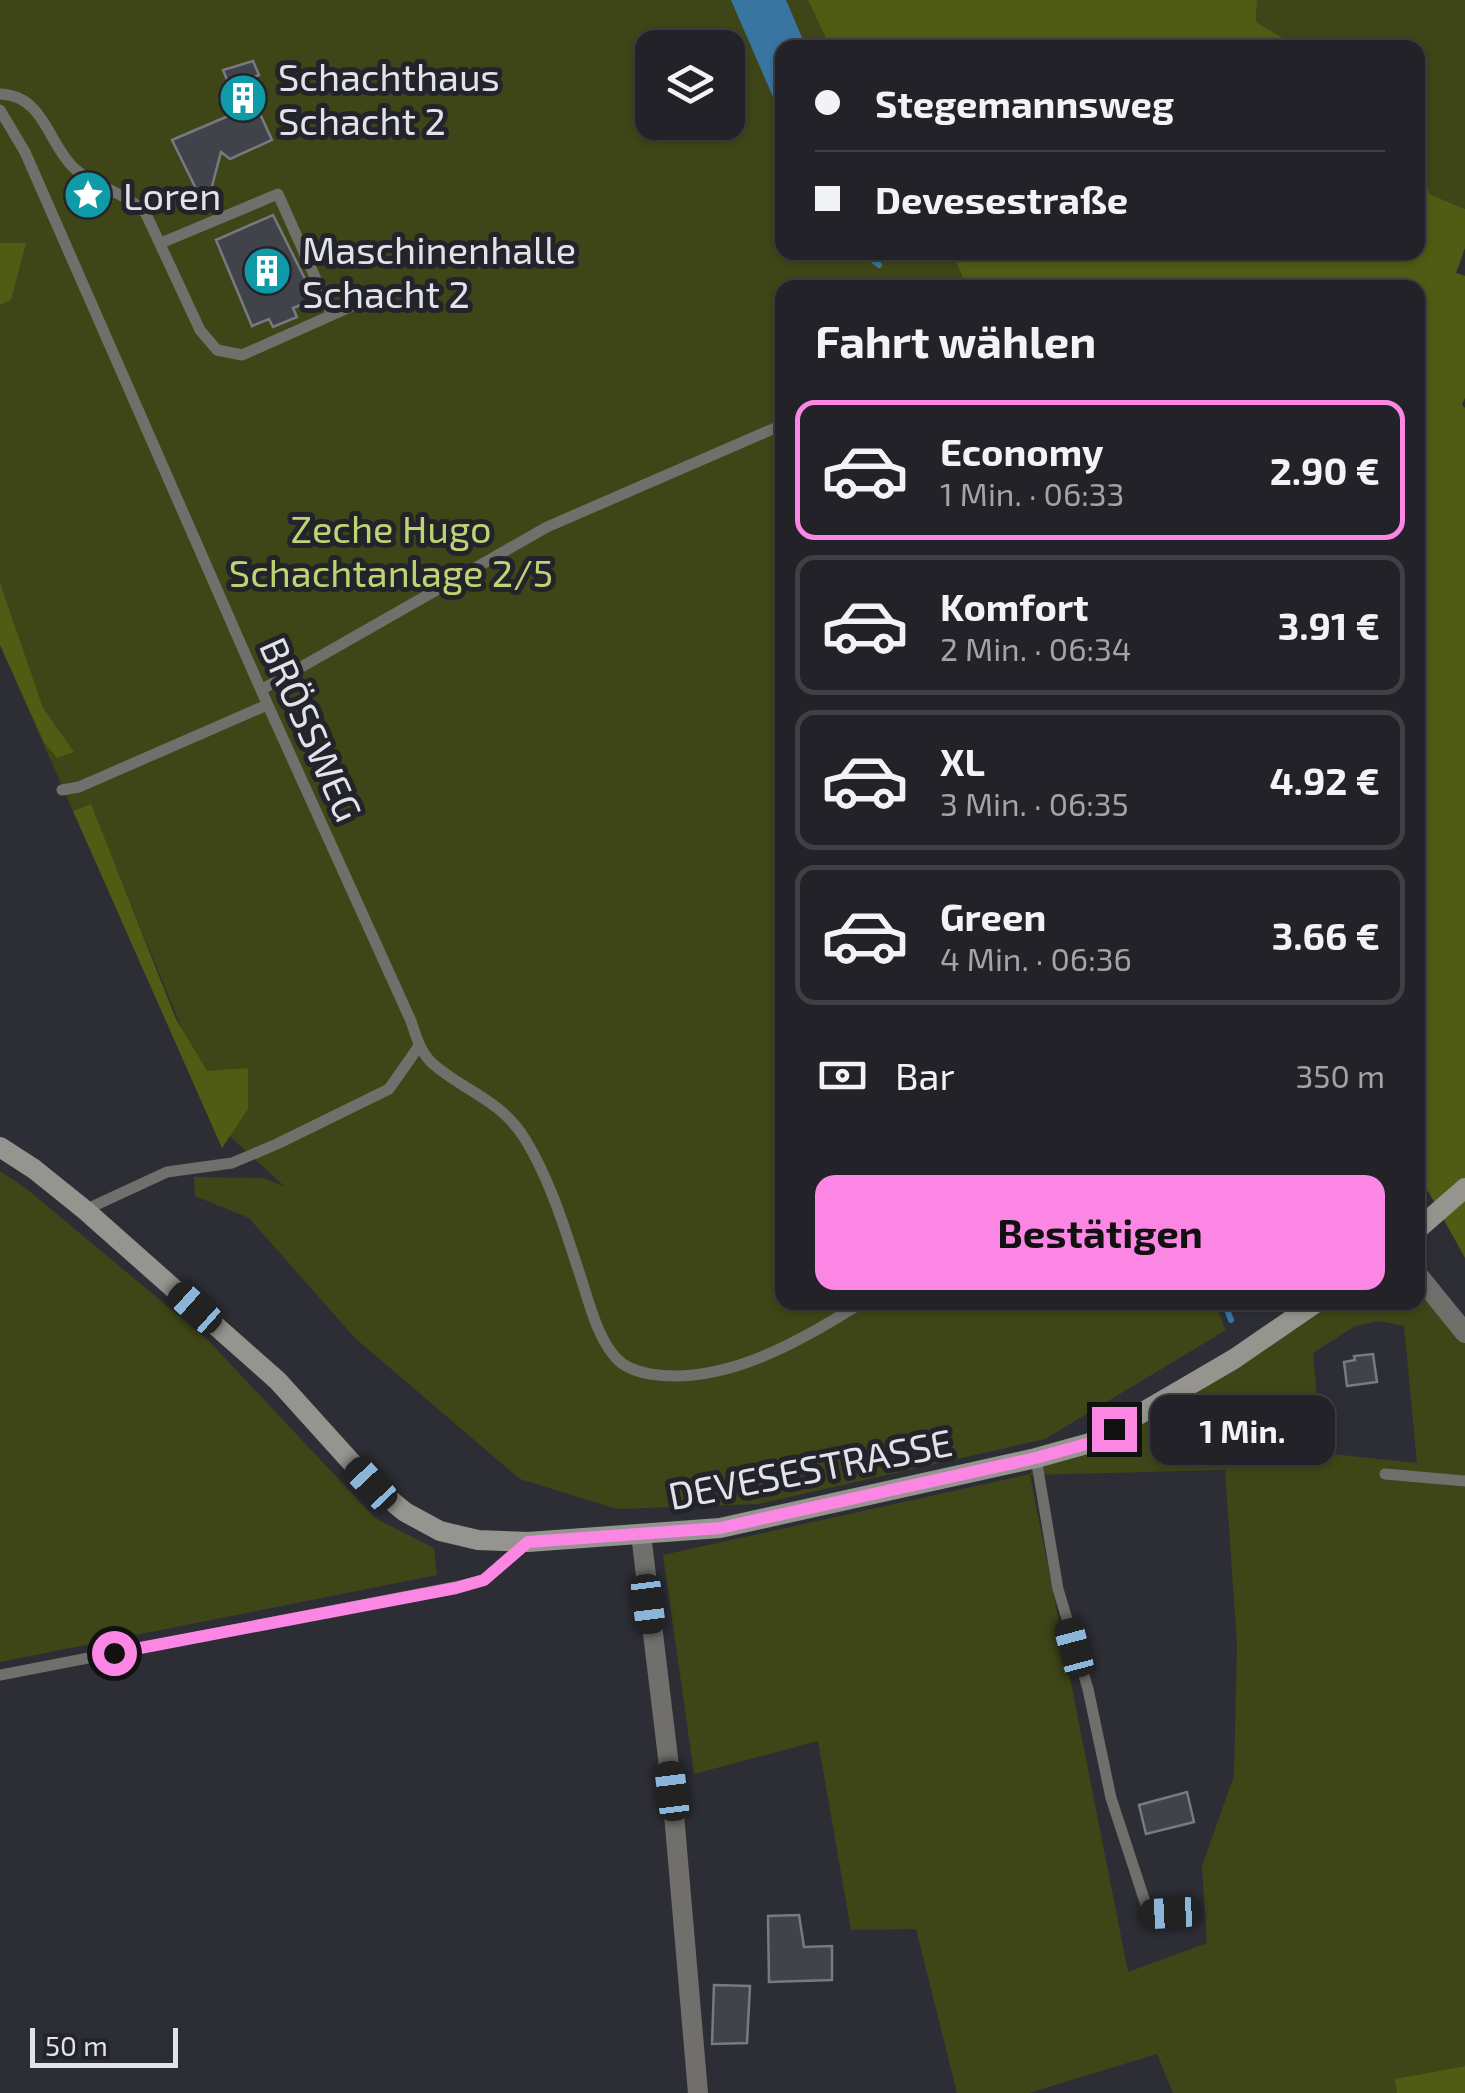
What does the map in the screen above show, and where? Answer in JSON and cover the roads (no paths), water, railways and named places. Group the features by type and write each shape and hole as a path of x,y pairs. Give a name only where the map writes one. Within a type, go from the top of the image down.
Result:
{"street":[{"name":"DEVESESTRASSE","path":"0,1146 85,1210 278,1381 371,1484 405,1512 440,1531 478,1540 528,1542 720,1528 1090,1443 1234,1359 1305,1310"},
{"path":"1425,1223 1465,1188"},
{"path":"1425,1284 1465,1334"},
{"path":"640,1534 672,1791 692,2092"}],"lane":[{"path":"0,94 24,100 34,110 75,170 136,202 146,214 200,330 216,350 242,355 350,307"},
{"name":"BRÖSSWEG","path":"0,110 25,152 419,1046"},
{"path":"161,244 278,194 332,315"},
{"path":"261,690 547,526 775,428"},
{"path":"62,790 79,787 268,705"},
{"path":"85,1210 167,1172 232,1163 389,1089 419,1046 432,1062 486,1098 522,1134 546,1177 595,1320 616,1359 638,1372 677,1378 719,1373 820,1330 850,1310"},
{"path":"1036,1458 1058,1589 1088,1690 1111,1798 1149,1914 1170,1913"},
{"path":"1385,1474 1465,1481"},
{"path":"0,1675 456,1588 484,1580 528,1542"}],"water":[{"path":"731,0 786,0 803,40 775,40 775,102"}],"waterway":[{"path":"873,260 879,265"},
{"path":"1227,1310 1231,1320"}],"place":[{"name":"Schachthaus Schacht 2","path":"243,98"},
{"name":"Loren","path":"88,195"},
{"name":"Maschinenhalle Schacht 2","path":"267,271"}],"park label":[{"name":"Zeche Hugo Schachtanlage 2/5","path":"391,550"}]}
